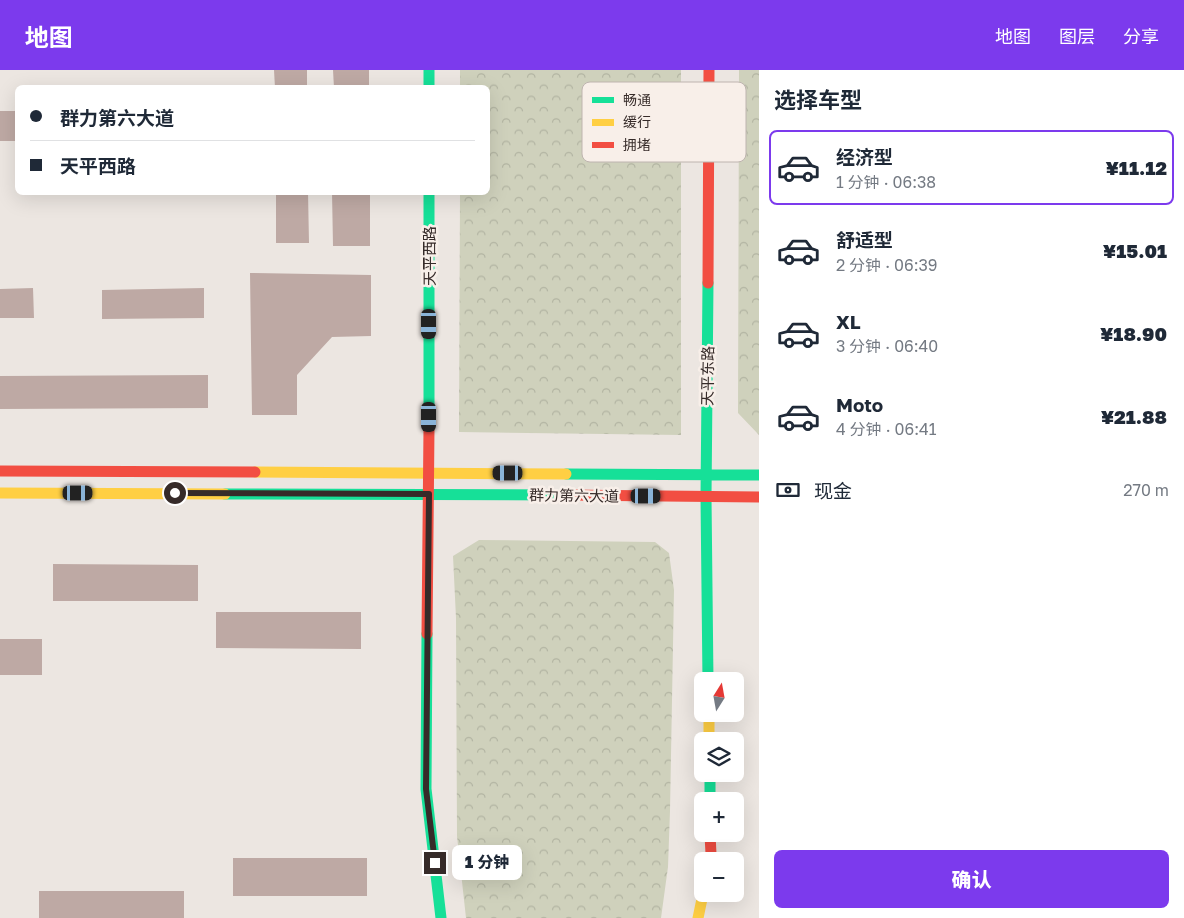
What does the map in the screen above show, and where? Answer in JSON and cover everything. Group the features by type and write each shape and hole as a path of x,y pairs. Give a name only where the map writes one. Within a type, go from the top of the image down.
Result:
{"main road":[{"path":"429,70 429,85"},
{"name":"天平东路","path":"708,672 706,474 709,162"},
{"name":"天平西路","path":"429,195 429,494 426,789 441,918"},
{"name":"群力第六大道","path":"0,471 759,475"},
{"name":"群力第六大道","path":"0,493 759,497"},
{"path":"698,918 701,902"}],"green space":[{"path":"460,70 681,70 681,82 582,82 582,162 681,162 681,435 459,432 460,195 490,195 490,85 460,85"},
{"path":"739,70 759,70 759,435 738,413 739,162 746,162 746,82 739,82"},
{"path":"479,540 655,542 669,553 674,590 670,811 668,867 661,918 466,918 457,836 456,618 453,556"}],"building":[{"path":"274,70 307,70 307,85 275,85"},
{"path":"333,70 369,70 369,85 334,85"},
{"path":"0,111 15,111 15,141 0,141"},
{"path":"276,195 308,195 309,243 276,243"},
{"path":"332,195 370,195 370,246 333,246"},
{"path":"250,273 371,275 371,336 332,337 297,375 297,415 252,415"},
{"path":"33,288 34,318 0,318 0,289"},
{"path":"204,288 204,318 102,319 102,290"},
{"path":"208,375 208,408 0,409 0,376"},
{"path":"53,564 198,565 198,601 53,601"},
{"path":"216,612 361,612 361,649 216,648"},
{"path":"0,639 42,639 42,675 0,675"},
{"path":"233,858 367,858 367,896 233,896"},
{"path":"39,891 184,891 184,918 39,918"}],"traffic: fast":[{"path":"429,70 429,85"},
{"path":"429,195 429,428"},
{"path":"708,283 706,497 708,672"},
{"path":"566,474 759,475"},
{"path":"225,494 566,495"},
{"path":"427,634 426,789 441,918"},
{"path":"710,782 710,792"}],"traffic: slow":[{"path":"255,472 566,474"},
{"path":"0,493 225,494"},
{"path":"709,722 709,732"},
{"path":"698,918 701,902"}],"traffic: jam":[{"path":"709,70 709,82"},
{"path":"708,283 709,162"},
{"path":"427,634 429,428"},
{"path":"0,471 255,472"},
{"path":"566,495 759,497"},
{"path":"710,842 711,852"}],"route":[{"path":"175,493 429,494 426,789 435,863"}]}
